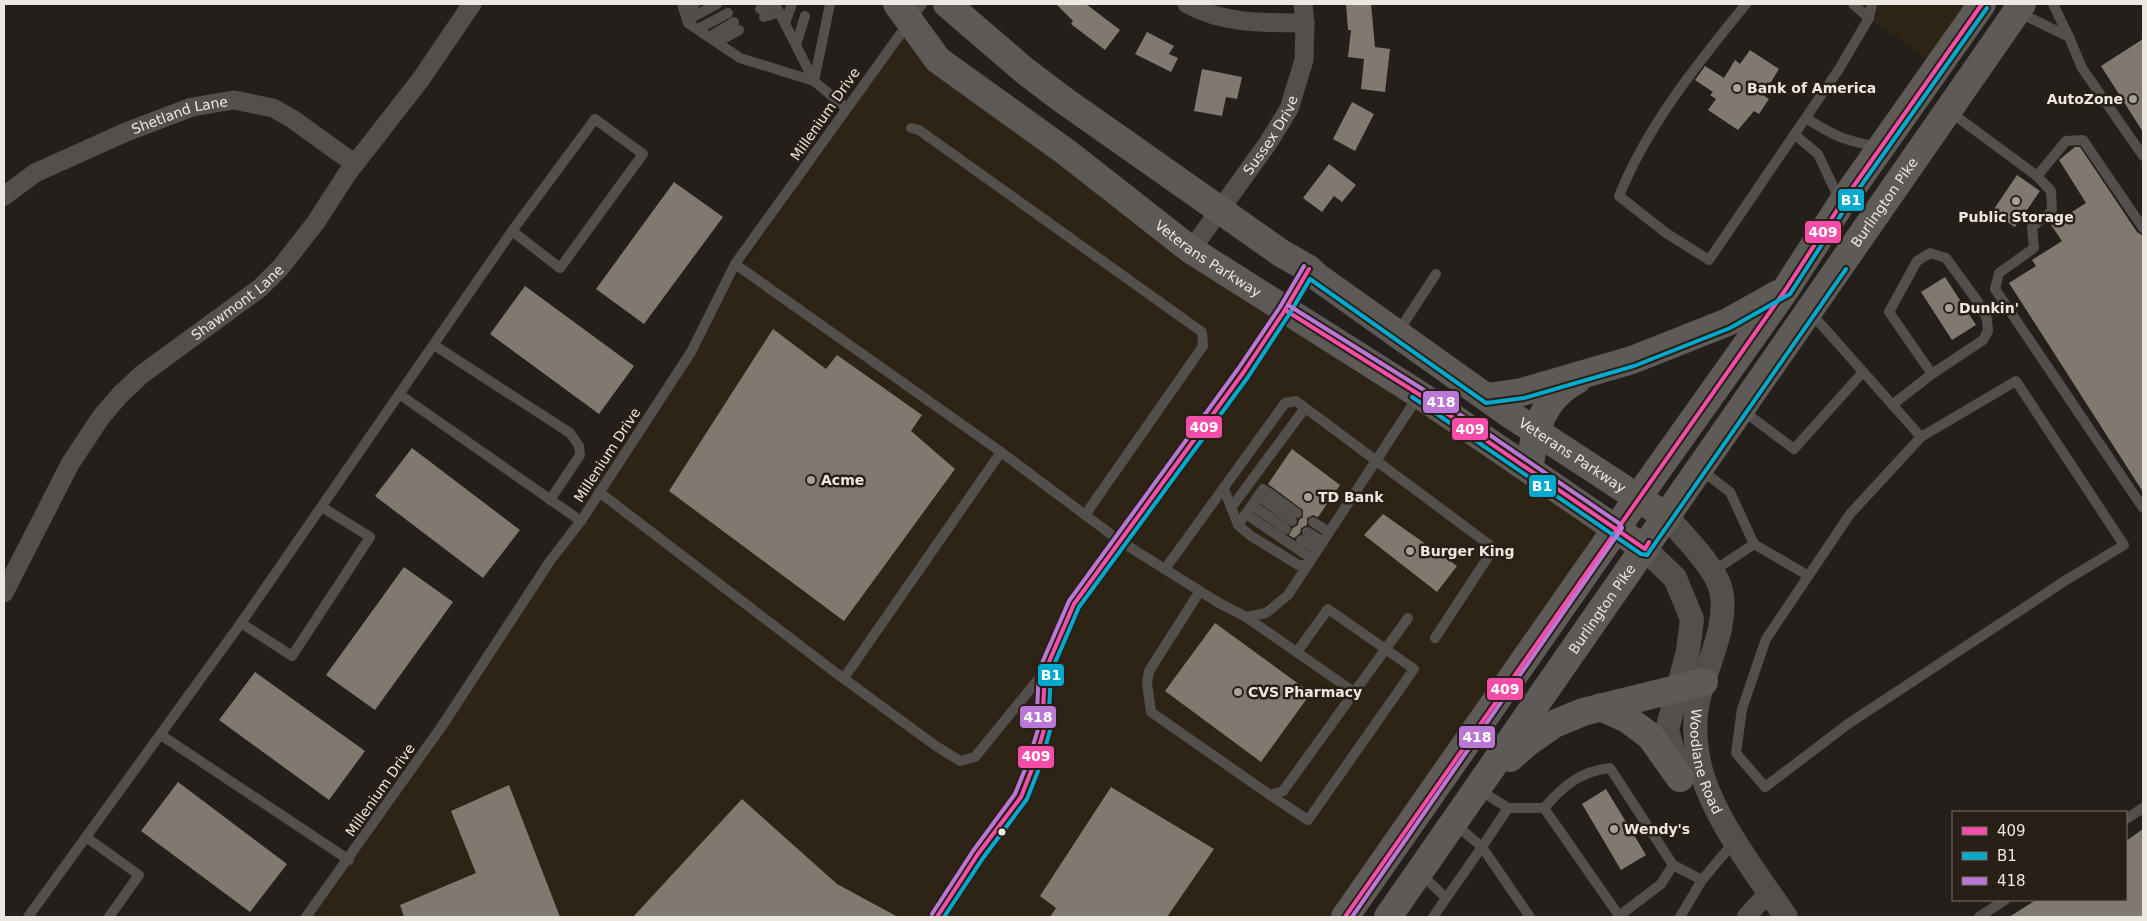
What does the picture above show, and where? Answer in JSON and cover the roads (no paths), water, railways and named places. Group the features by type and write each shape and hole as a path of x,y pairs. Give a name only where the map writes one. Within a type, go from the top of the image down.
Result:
{"highway":[{"name":"Burlington Pike","path":"1396,910 1419,871 1645,549 2019,8"},
{"path":"1345,917 1638,496 1786,289 1841,204 1971,13"},
{"path":"1487,397 1522,392 1587,374 1668,346 1722,324 1786,289"},
{"path":"1529,469 1535,431 1551,401 1559,392 1587,374"},
{"path":"1478,788 1527,743 1554,724 1601,707 1691,684"},
{"path":"1601,707 1627,719 1650,736 1680,778"}],"main road":[{"name":"Veterans Parkway","path":"947,4 1003,53 1047,88 1281,253 1309,269 1316,276 1535,431 1638,496 1667,517"},
{"name":"Veterans Parkway","path":"909,9 938,60 1066,152 1192,250 1420,395 1645,549"}],"street":[{"name":"Shawmont Lane","path":"4,593 70,464 101,417 141,375 260,288 300,244 355,164 421,79 472,4"},
{"path":"1186,4 1233,20 1254,23 1306,23"},
{"name":"Sussex Drive","path":"1192,250 1268,143 1289,109 1304,60 1306,23 1303,4"},
{"name":"Shetland Lane","path":"4,196 35,173 126,132 192,107 234,100 273,108 291,118 355,164"},
{"name":"Woodlane Road","path":"1667,517 1712,572 1721,589 1722,613 1718,636 1667,730 1680,778 1735,841"},
{"name":"Woodlane Road","path":"1645,549 1675,578 1692,619 1688,651 1696,752 1704,782 1735,841 1786,917"},
{"path":"1746,917 1769,892"}],"lane":[{"path":"684,11 695,4"},
{"path":"684,11 717,4"},
{"path":"771,4 762,13 777,8 814,81"},
{"path":"785,23 792,4"},
{"path":"814,81 830,4"},
{"path":"1746,4 1691,71 1630,168 1619,196 1666,233 1709,260 1839,69 1869,18 1872,4"},
{"path":"1853,4 1869,18"},
{"path":"2053,4 2082,68 2143,156"},
{"path":"2019,8 2069,37"},
{"name":"Millenium Drive","path":"306,917 349,860 442,726 550,561 581,521 598,492 691,352 735,264 846,108 909,9"},
{"path":"684,11 688,23 740,58 814,81 846,108"},
{"path":"796,45 805,16"},
{"path":"698,29 734,22 713,39"},
{"path":"1948,111 2037,176 2051,191 2052,211 2032,227 2034,248 1999,273 1996,289 2143,508"},
{"path":"1806,118 1834,136 1881,147"},
{"path":"28,917 241,623 512,231 595,119 643,154 560,268 512,231"},
{"path":"911,128 919,130 1202,332 1203,346 1085,515"},
{"path":"1795,135 1818,154 1841,204"},
{"path":"2037,176 2066,142 2083,140 2143,228"},
{"path":"1892,404 1932,374 1983,340 1988,331 1987,318 1978,302 1946,258 1930,253 1917,261 1889,312 1932,374"},
{"path":"735,264 1000,452 1120,541 1200,591 1246,616 1354,692"},
{"path":"598,492 936,746 960,761 975,757 1045,671 1074,604 1243,373 1285,310 1309,269"},
{"path":"1397,333 1436,274"},
{"path":"1810,311 1921,436"},
{"path":"434,345 570,433 579,446 580,454 550,500"},
{"path":"1742,409 1794,449 1863,372"},
{"path":"2016,381 2124,544 2063,582 1852,722 1765,788 1736,753 1742,709 1766,639 1807,575 1850,514 1921,436 2016,381"},
{"path":"400,394 581,521"},
{"path":"1246,616 1266,613 1288,595 1420,395"},
{"path":"1165,568 1285,404 1296,401 1492,546 1492,551 1435,638"},
{"path":"1231,508 1305,408"},
{"path":"844,678 1000,452"},
{"path":"1700,469 1730,492 1754,544 1807,575"},
{"path":"1224,489 1238,525 1251,536 1298,564 1310,562"},
{"path":"1238,525 1261,492 1292,521 1249,510"},
{"path":"241,623 292,656 370,537 322,507"},
{"path":"1249,510 1310,562"},
{"path":"1313,522 1329,532"},
{"path":"1304,536 1320,545"},
{"path":"1712,572 1754,544"},
{"path":"1200,591 1149,671 1148,683 1152,712 1308,820 1414,669 1328,609 1297,652"},
{"path":"1270,795 1282,791 1408,618"},
{"path":"937,917 978,854 1021,797 1034,764 1045,726 1043,711 1045,671"},
{"path":"160,735 349,860"},
{"path":"1478,788 1508,808 1544,808 1559,791 1592,770 1610,768 1673,865 1702,880"},
{"path":"1433,917 1508,808"},
{"path":"1544,808 1619,916 1661,884 1673,865"},
{"path":"2127,818 2143,808"},
{"path":"1454,822 1482,847 1530,917"},
{"path":"86,837 140,875 109,917"},
{"path":"1680,917 1702,880 1735,841"},
{"path":"1419,871 1446,898"},
{"path":"1978,917 2003,901"}],"place":[{"name":"Bank of America","path":"1737,88"},
{"name":"AutoZone","path":"2133,99"},
{"name":"Public Storage","path":"2016,201"},
{"name":"Dunkin'","path":"1949,308"},
{"name":"Acme","path":"811,480"},
{"name":"TD Bank","path":"1308,497"},
{"name":"Burger King","path":"1410,551"},
{"name":"CVS Pharmacy","path":"1238,692"},
{"name":"Wendy's","path":"1614,829"}]}
